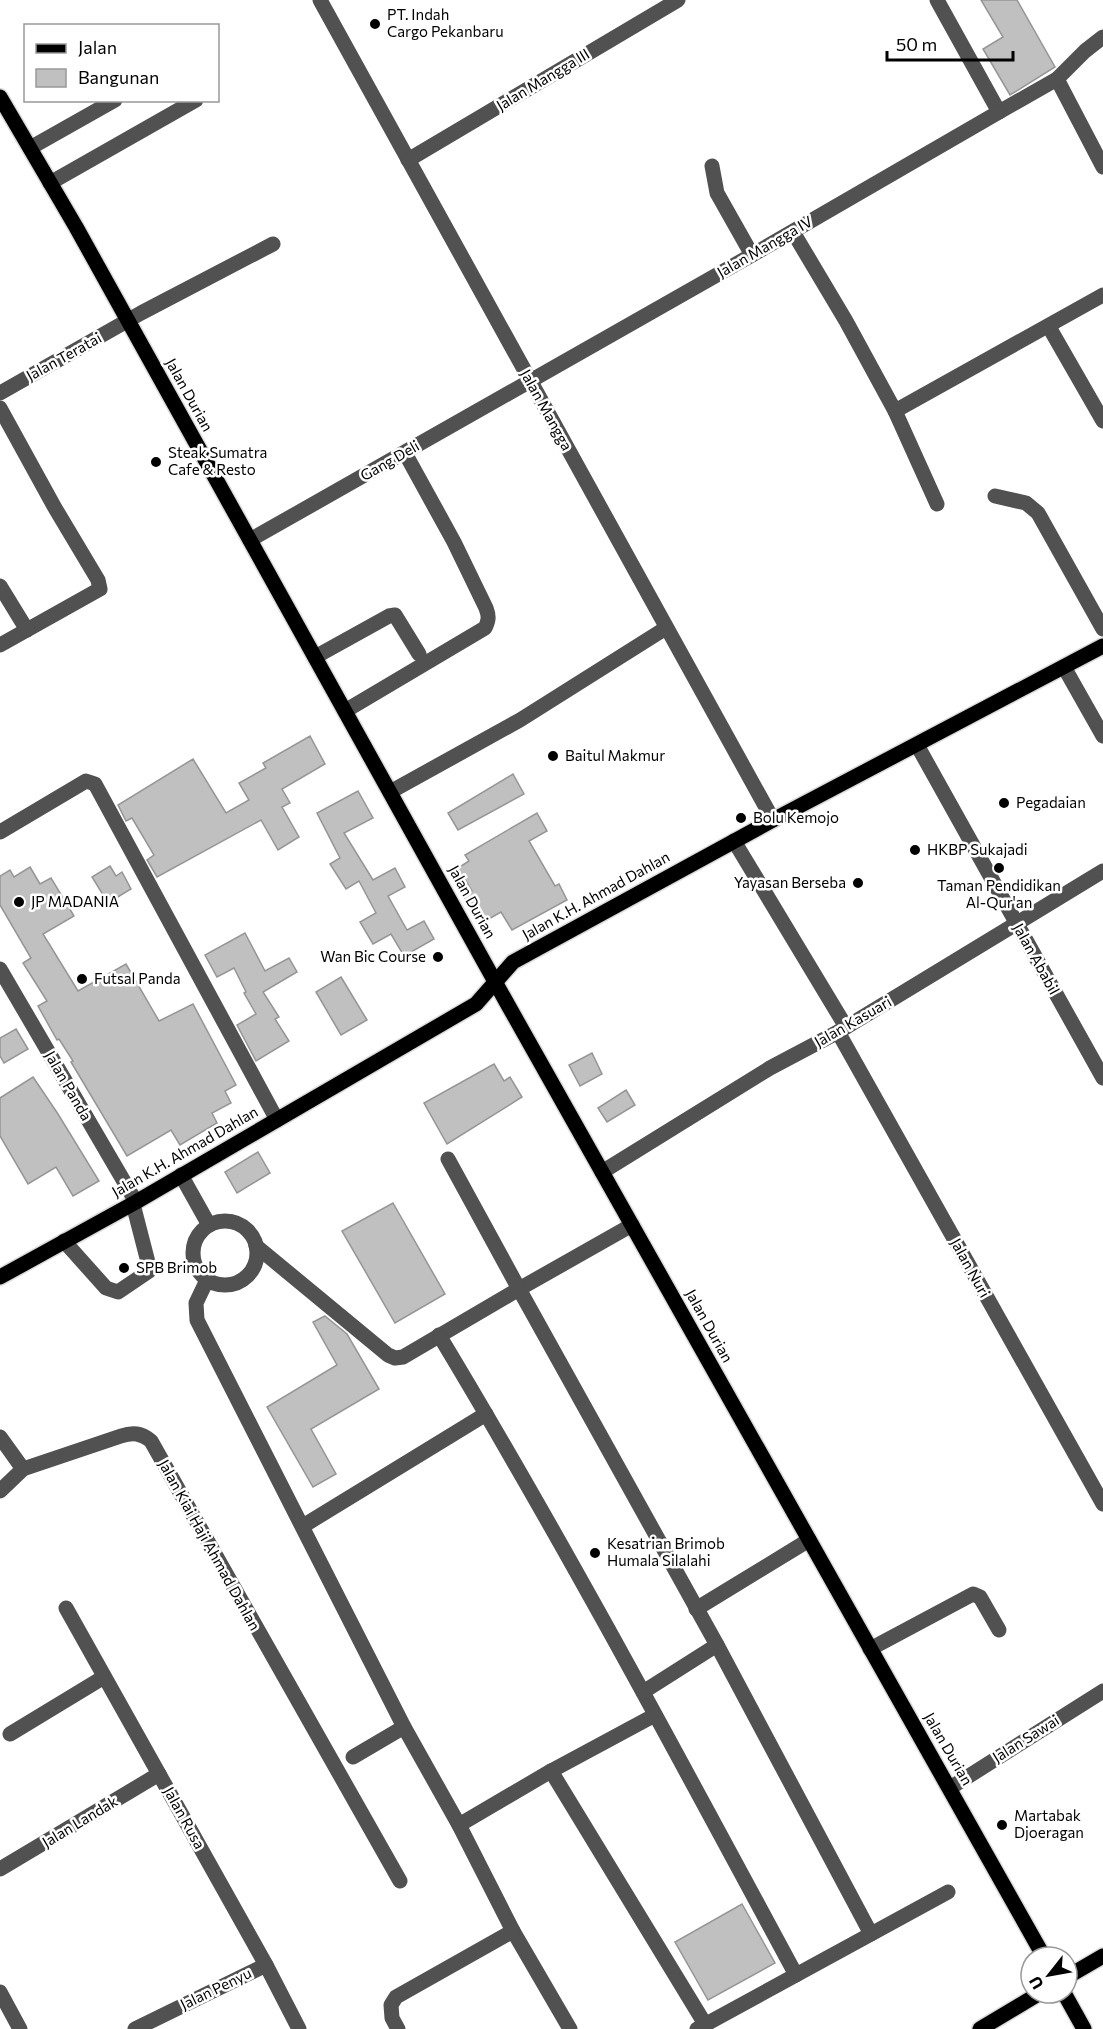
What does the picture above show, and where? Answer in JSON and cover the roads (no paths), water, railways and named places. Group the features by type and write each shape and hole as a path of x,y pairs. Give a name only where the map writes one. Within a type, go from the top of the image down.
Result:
{"main road":[{"name":"Jalan Durian","path":"2,105 30,148 128,321 602,1172 1037,1945"},
{"name":"Jalan K.H. Ahmad Dahlan","path":"0,1277 135,1203 476,1004 513,963 773,820 1103,646"},
{"path":"1079,1970 1103,1956"},
{"path":"980,2029 1020,2005"},
{"path":"1071,2005 1084,2029"}],"street":[{"name":"Jalan Mangga","path":"320,0 773,820"},
{"name":"Jalan Mangga III","path":"408,160 678,0"},
{"path":"940,1 999,112"},
{"name":"Jalan Mangga IV","path":"530,380 793,232 1057,79 1103,37"},
{"path":"1057,79 1103,167"},
{"path":"30,148 111,102"},
{"path":"50,183 192,102"},
{"path":"712,166 717,193 752,255"},
{"path":"793,232 846,321 895,411 937,504"},
{"name":"Jalan Teratai","path":"0,393 128,321 273,244"},
{"path":"895,411 1103,295"},
{"path":"1049,327 1103,421"},
{"name":"Gang Deli","path":"250,540 530,380"},
{"path":"0,408 100,585 100,589 0,645"},
{"path":"345,711 485,628 488,623 489,615 454,542 405,453"},
{"path":"995,496 1026,503 1038,513 1103,629"},
{"path":"0,586 27,630"},
{"path":"315,657 389,616 395,615 419,654"},
{"path":"390,792 520,720 666,628"},
{"path":"1064,667 1103,736"},
{"name":"Jalan Ababil","path":"917,745 1103,1078"},
{"path":"0,832 86,781 95,784 278,1120"},
{"name":"Jalan Nuri","path":"734,841 842,1030 1103,1504"},
{"name":"Jalan Kasuari","path":"602,1172 771,1068 842,1030 1103,871"},
{"name":"Jalan Panda","path":"0,969 135,1203 149,1271 118,1292 112,1292 64,1241"},
{"path":"448,1159 717,1645 871,1934"},
{"path":"181,1175 209,1225"},
{"path":"224,1221 238,1224 250,1233 257,1253 251,1273 240,1282 227,1286 213,1283 199,1272 194,1263 195,1241 209,1225 224,1221"},
{"path":"256,1246 395,1359 403,1357 519,1288 632,1225"},
{"path":"207,1280 196,1304 197,1320 404,1727 459,1825 513,1931 570,2029"},
{"path":"439,1335 656,1715 796,1975"},
{"path":"303,1526 486,1414"},
{"name":"Jalan Kiai Haji Ahmad Dahlan","path":"23,1469 130,1433 143,1435 151,1441 400,1881"},
{"path":"0,1437 23,1469 0,1491"},
{"path":"696,1608 809,1540"},
{"path":"870,1649 973,1594 980,1597 999,1630"},
{"name":"Jalan Rusa","path":"66,1608 266,1965 299,2029"},
{"path":"643,1692 717,1645"},
{"path":"10,1734 104,1677"},
{"name":"Jalan Sawai","path":"950,1788 1103,1691"},
{"path":"459,1825 551,1771 656,1715"},
{"path":"353,1757 404,1727"},
{"path":"551,1771 701,2027 948,1892"},
{"name":"Jalan Landak","path":"0,1869 159,1774"},
{"path":"398,2029 392,2018 391,2005 396,1997 513,1931"},
{"name":"Jalan Penyu","path":"135,2029 266,1965"},
{"path":"0,1992 20,2029"}],"place":[{"name":"PT. Indah Cargo Pekanbaru","path":"375,24"},
{"name":"Steak Sumatra Cafe & Resto","path":"156,462"},
{"name":"Baitul Makmur","path":"553,756"},
{"name":"Pegadaian","path":"1004,803"},
{"name":"Bolu Kemojo","path":"741,818"},
{"name":"HKBP Sukajadi","path":"915,850"},
{"name":"Taman Pendidikan Al-Qur'an","path":"999,868"},
{"name":"Yayasan Berseba","path":"858,883"},
{"name":"JP MADANIA","path":"19,902"},
{"name":"Wan Bic Course","path":"438,957"},
{"name":"Futsal Panda","path":"82,979"},
{"name":"SPB Brimob","path":"124,1268"},
{"name":"Kesatrian Brimob Humala Silalahi","path":"595,1553"},
{"name":"Martabak Djoeragan","path":"1002,1825"}]}
